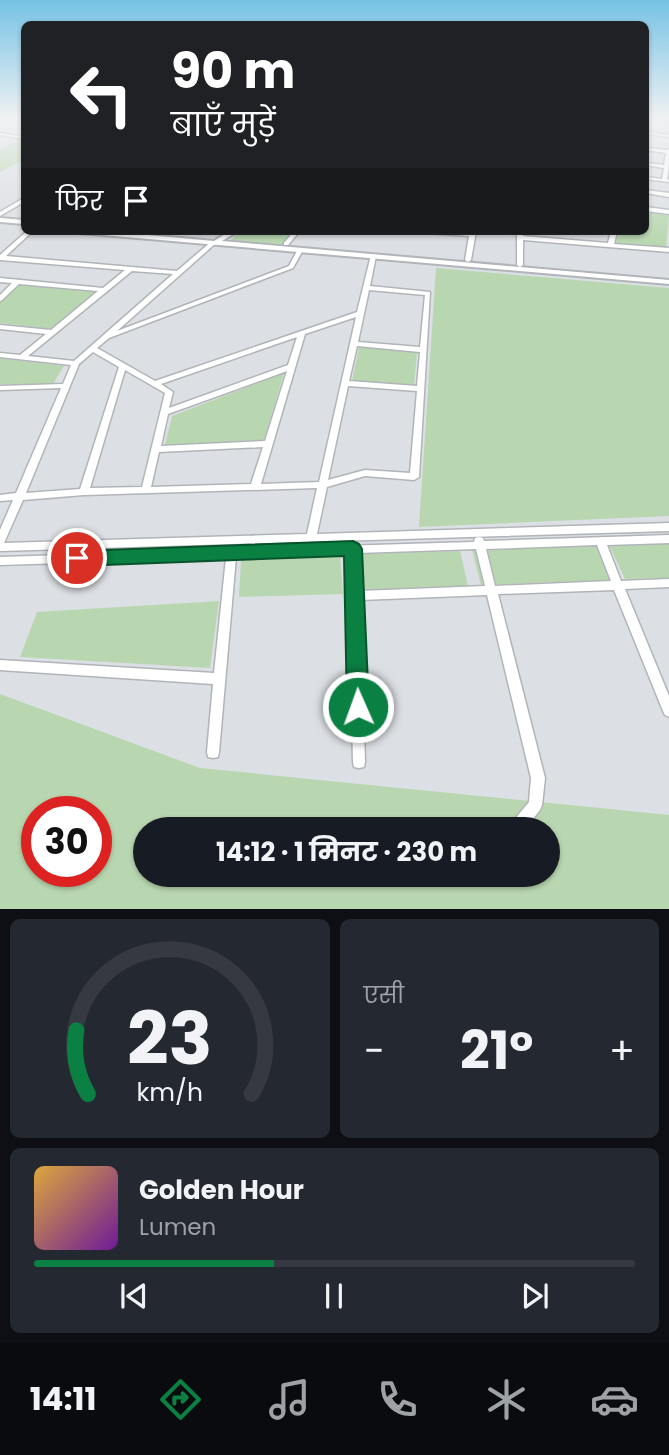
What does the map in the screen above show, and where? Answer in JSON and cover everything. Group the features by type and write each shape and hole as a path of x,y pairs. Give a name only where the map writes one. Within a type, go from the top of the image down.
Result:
{"street":[{"path":"666,181 667,160"},
{"path":"649,164 666,167"},
{"path":"649,192 669,195"},
{"path":"0,214 21,202"},
{"path":"649,209 669,212"},
{"path":"0,222 21,224"},
{"path":"0,257 25,235"},
{"path":"133,235 214,241"},
{"path":"162,235 300,250 669,280"},
{"path":"669,280 286,244 223,235 76,363 0,544 353,549 669,527"},
{"path":"286,244 294,235"},
{"path":"468,260 473,235"},
{"path":"520,235 520,265"},
{"path":"526,235 565,242 669,250"},
{"path":"565,242 568,235"},
{"path":"611,245 613,235"},
{"path":"105,337 291,267 300,250"},
{"path":"311,538 373,256"},
{"path":"0,257 178,273"},
{"path":"22,357 130,269"},
{"path":"0,280 104,290"},
{"path":"0,299 18,281"},
{"path":"0,498 84,492 323,485 365,473 414,477 428,293 366,288"},
{"path":"154,384 360,313"},
{"path":"0,327 53,332"},
{"path":"255,487 302,332"},
{"path":"354,344 424,349"},
{"path":"92,348 169,393 146,490"},
{"path":"0,355 76,363"},
{"path":"84,492 123,366"},
{"path":"165,412 292,366"},
{"path":"345,383 421,389"},
{"path":"0,388 65,386"},
{"path":"156,449 268,444"},
{"path":"0,561 232,546 311,538 600,541 669,539"},
{"path":"479,539 538,778 535,806 526,817"},
{"path":"600,541 669,711"},
{"path":"213,752 232,546"},
{"path":"353,549 359,762"},
{"path":"355,597 669,583"},
{"path":"0,665 220,679"}],"green space":[{"path":"0,160 21,160 21,162 0,172"},
{"path":"649,211 669,214 666,247 616,243 618,235 649,235"},
{"path":"236,235 291,235 282,245 231,240"},
{"path":"436,268 669,288 669,516 419,527"},
{"path":"18,285 96,292 51,329 0,323 0,302"},
{"path":"359,347 417,352 414,386 352,381"},
{"path":"0,358 64,366 53,384 0,384"},
{"path":"284,373 264,440 165,445 172,416"},
{"path":"669,544 669,578 625,579 609,545"},
{"path":"596,546 610,580 481,585 472,550"},
{"path":"460,551 468,586 365,592 362,554"},
{"path":"340,556 343,594 239,597 241,559"},
{"path":"219,601 210,668 20,657 37,612"},
{"path":"0,694 200,768 669,815 669,909 0,909"}],"route":[{"path":"77,558 353,549 358,707"}]}
